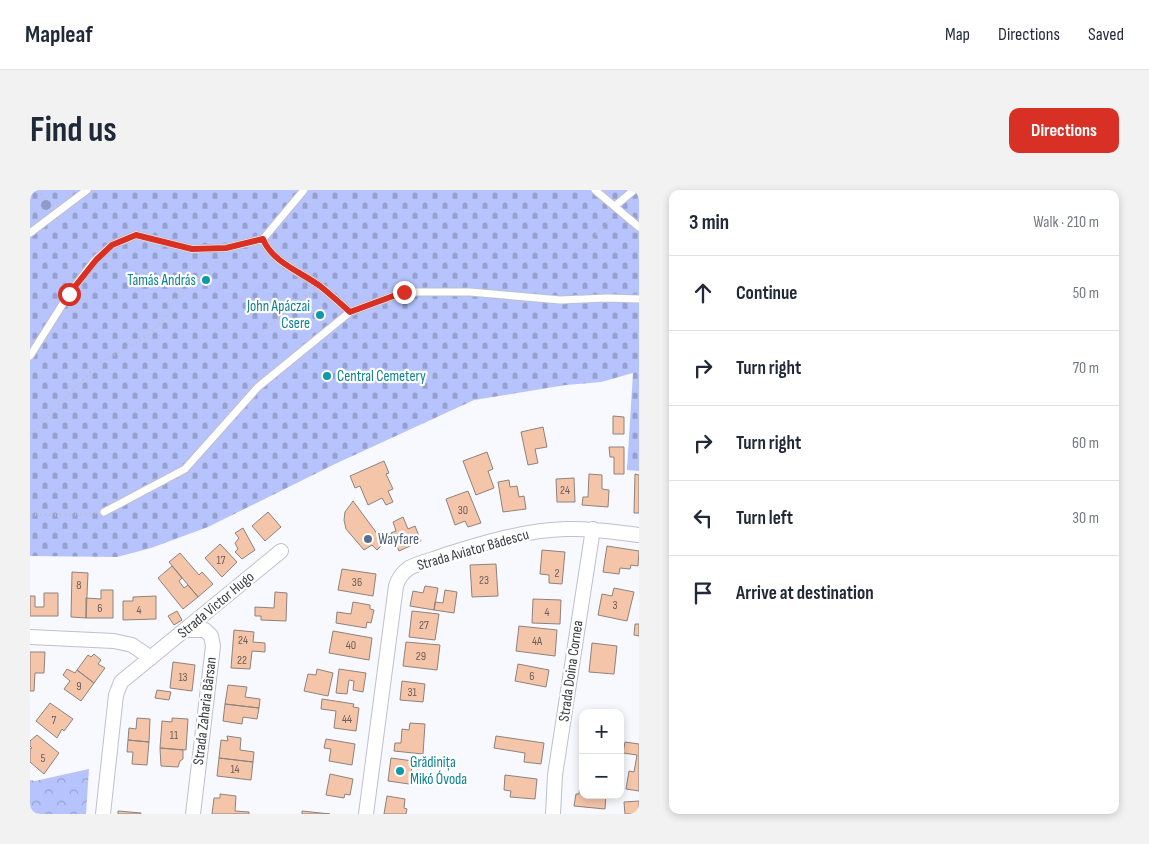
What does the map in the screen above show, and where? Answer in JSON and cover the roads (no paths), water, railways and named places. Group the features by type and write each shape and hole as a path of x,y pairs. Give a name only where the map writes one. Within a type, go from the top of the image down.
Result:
{"street":[{"name":"Strada Aviator Bădescu","path":"366,814 396,586 401,575 410,567 509,536 547,530 592,529 639,535"},
{"name":"Strada Doina Cornea","path":"553,814 555,775 592,529"},
{"name":"Strada Victor Hugo","path":"103,814 116,695 121,682 281,551"},
{"name":"Strada Zaharia Bârsan","path":"186,630 205,630 211,636 213,646 193,814"},
{"path":"30,637 114,640 132,645 151,658"}],"lane":[{"path":"30,233 87,190"},
{"path":"30,356 69,294 96,260 112,245 136,235 192,249 226,248 263,239 304,190"},
{"path":"595,190 639,226"},
{"path":"617,208 634,190"},
{"path":"263,239 266,246 282,262 320,286 350,312"},
{"path":"104,512 185,469 258,387 350,312 404,292 470,292 560,300 639,298"}],"place":[{"name":"Tamás András","path":"206,280"},
{"name":"John Apáczai Csere","path":"320,315"},
{"name":"Central Cemetery","path":"327,376"},
{"name":"Wayfare","path":"368,539"},
{"name":"Grădinița Mikó Óvoda","path":"400,771"}]}
